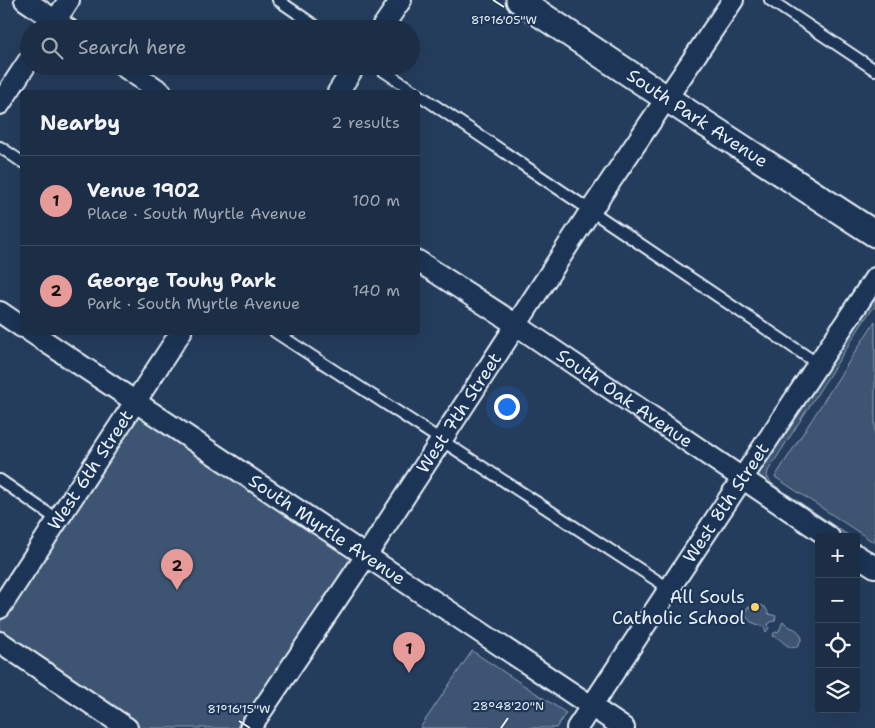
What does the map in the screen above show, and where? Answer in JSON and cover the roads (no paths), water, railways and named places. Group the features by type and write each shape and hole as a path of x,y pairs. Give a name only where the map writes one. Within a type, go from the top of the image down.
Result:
{"street":[{"path":"25,0 50,20"},
{"path":"60,20 69,0"},
{"path":"387,20 401,0"},
{"name":"South Park Avenue","path":"520,0 875,234"},
{"name":"West 7th Street","path":"250,728 366,556 591,210 733,0"},
{"path":"0,104 20,74"},
{"path":"136,75 158,90"},
{"path":"339,90 349,75"},
{"name":"South Oak Avenue","path":"420,262 516,324 823,533"},
{"name":"West 8th Street","path":"577,728 875,278"},
{"path":"0,312 20,326"},
{"name":"South Myrtle Avenue","path":"35,335 624,728"},
{"name":"West 6th Street","path":"0,608 179,335"},
{"path":"860,558 875,568"},
{"path":"0,642 127,728"}],"lane":[{"path":"278,0 307,20"},
{"path":"770,0 875,70"},
{"path":"389,75 412,90"},
{"path":"420,96 818,364"},
{"path":"0,147 20,161"},
{"path":"280,335 670,589"},
{"path":"0,480 58,520"}],"place":[{"name":"George Touhy Park","path":"177,590"},
{"name":"All Souls Catholic School","path":"755,607"},
{"name":"Venue 1902","path":"409,673"}]}
